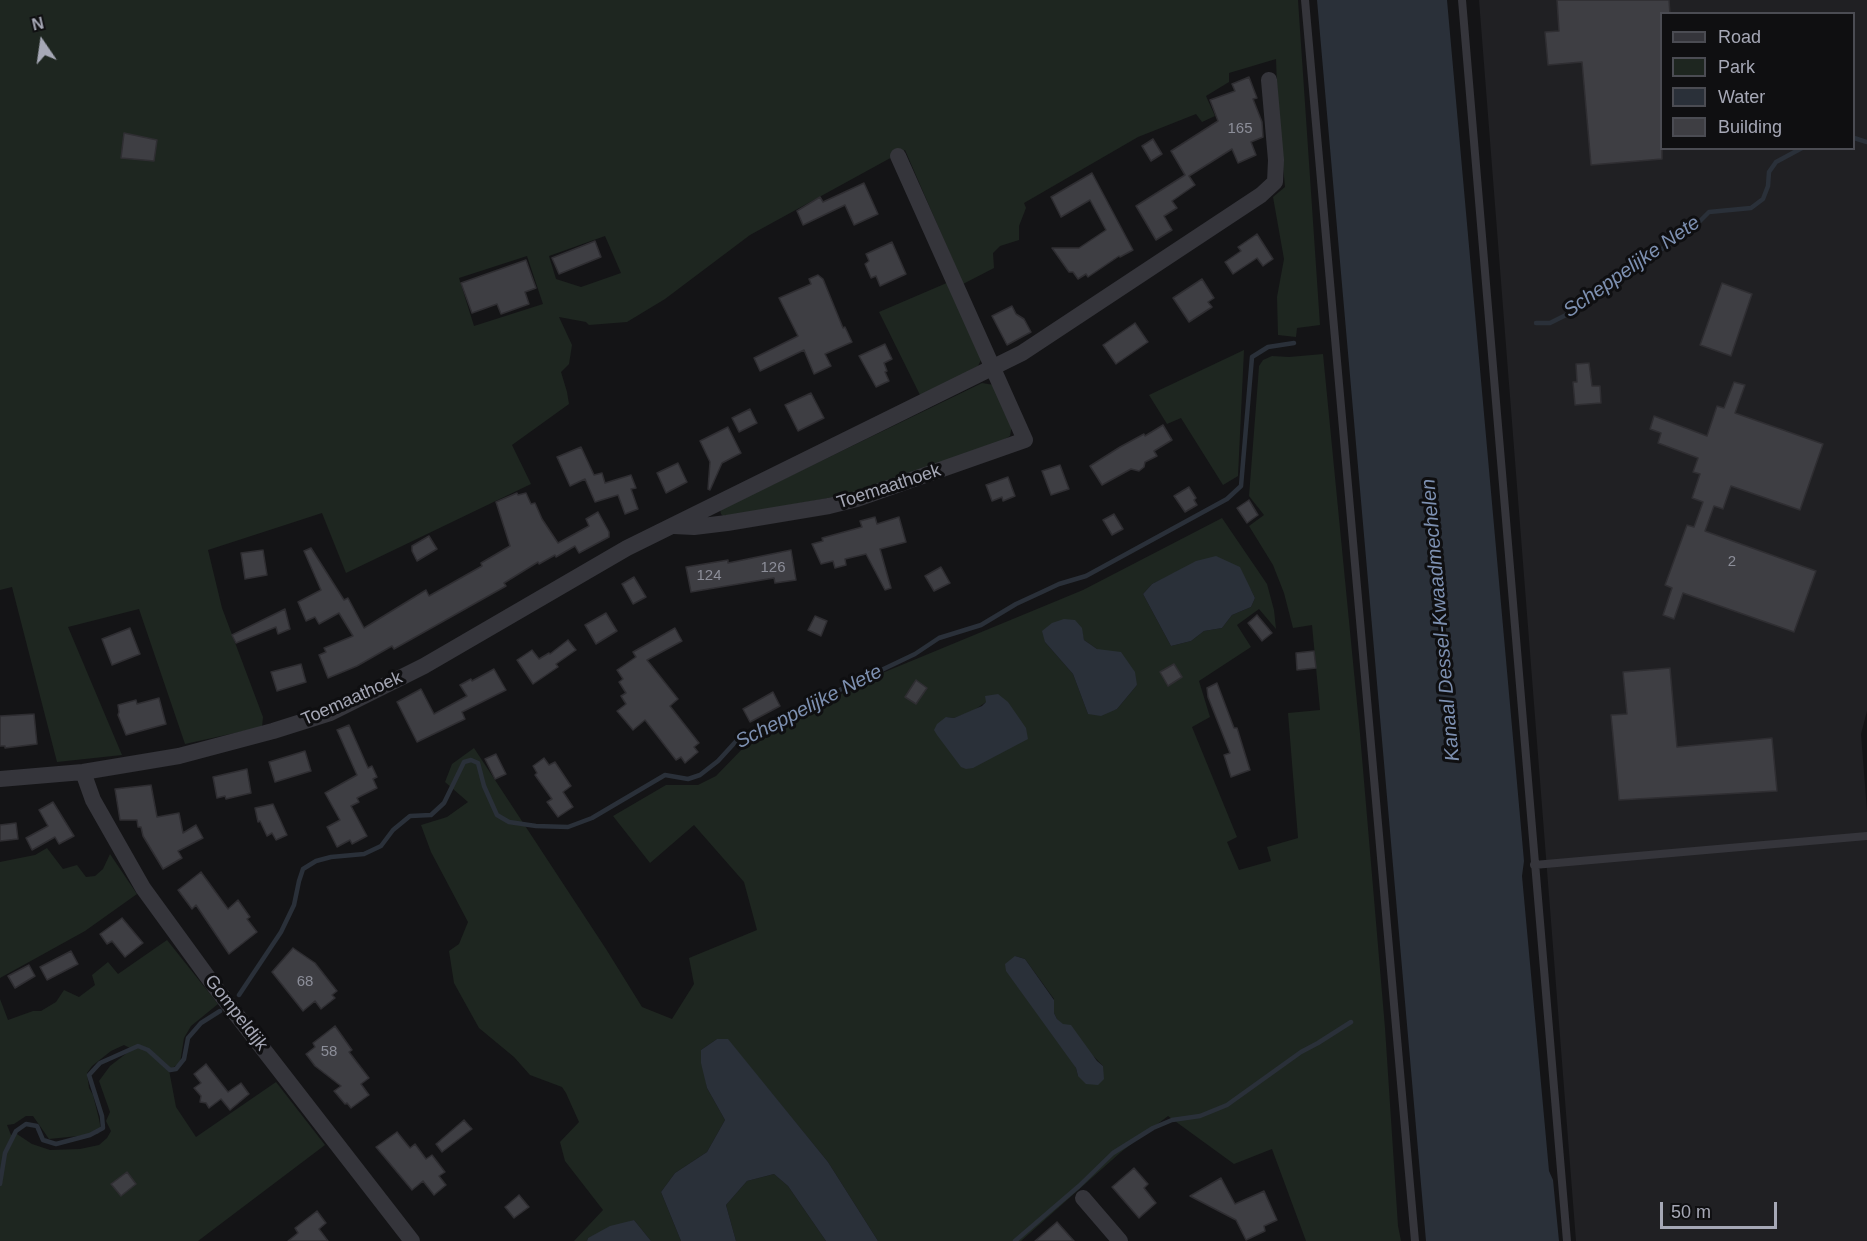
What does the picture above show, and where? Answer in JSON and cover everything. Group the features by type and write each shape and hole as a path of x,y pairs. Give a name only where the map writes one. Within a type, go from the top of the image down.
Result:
{"street":[{"name":"Toemaathoek","path":"0,779 83,771 179,756 273,731 330,712 424,666 627,548 1022,353 1261,195 1275,182 1276,150 1269,80"},
{"name":"Toemaathoek","path":"672,525 694,527 829,506 857,499 1025,440 898,156"},
{"name":"Gompeldijk","path":"83,771 93,800 143,888 215,987 412,1241"},
{"path":"1083,1198 1120,1241"}],"lane":[{"path":"1305,0 1415,1241"},
{"path":"1462,0 1567,1241"},
{"path":"1534,865 1867,836"}],"shaded area":[{"path":"1479,0 1867,0 1867,711 1861,734 1867,811 1867,1241 1576,1241"}],"green space":[{"path":"0,0 1298,0 1320,325 1297,328 1296,337 1278,335 1277,297 1284,259 1273,197 1285,187 1276,59 1229,73 1229,82 1206,96 1215,116 1202,122 1196,114 1138,137 1024,203 1026,208 1019,226 1019,240 1000,246 993,253 994,268 963,284 905,150 750,235 665,299 627,322 589,325 586,322 559,317 572,345 569,364 561,372 569,404 512,445 531,484 346,573 322,513 208,550 222,608 263,717 262,727 185,744 139,609 68,627 122,755 57,762 12,587 0,590","holes":["605,236 621,273 581,287 556,279 549,256","527,256 543,304 474,326 459,278"]},
{"path":"949,282 982,358 978,366 921,397 879,312"},
{"path":"1244,350 1238,476 1223,485 1181,418 1167,424 1149,395"},
{"path":"1323,354 1360,734 1401,1241 1306,1241 1272,1149 1234,1164 1168,1116 1121,1152 1021,1241 878,1241 828,1162 728,1040 717,1039 701,1050 707,1088 725,1120 707,1152 675,1173 661,1192 681,1241 651,1241 634,1220 588,1238 587,1241 574,1241 603,1210 565,1161 560,1142 579,1122 566,1093 562,1087 530,1075 514,1057 479,1028 454,983 449,951 459,944 468,922 431,852 421,825 447,817 468,802 445,782 452,764 474,748 642,1007 672,1019 694,984 689,958 757,930 744,882 694,825 650,863 613,816 666,785 698,785 716,776 746,745 875,676 1083,590 1222,518 1267,584 1276,629 1259,609 1237,625 1251,647 1199,681 1210,717 1192,727 1237,837 1227,842 1239,870 1271,861 1267,847 1298,838 1288,713 1320,710 1312,625 1293,628 1284,593 1273,565 1249,526 1264,515 1249,496 1259,366 1263,360 1272,356","holes":["1183,569 1251,590 1255,598 1251,607 1232,615 1222,628 1204,631 1191,641 1171,646 1143,594 1152,584","1081,628 1084,640 1137,685 1117,709 1088,714 1073,674 1045,642","986,702 953,754 950,751 946,717 954,718 973,711","1015,956 1025,959 1054,999 1054,1013 1057,1019 1103,1066 1078,1076 1076,1068"]},
{"path":"982,383 994,385 1012,425 1010,436 1000,442 856,493 724,517 721,514 720,510"},
{"path":"47,848 63,869 77,865 86,877 95,876 103,869 110,854 137,894 85,931 0,978 0,862 35,855"},
{"path":"167,940 218,1004 191,1026 184,1038 180,1063 169,1070 176,1107 196,1137 276,1082 325,1145 198,1241 0,1241 0,999 8,1020 33,1011 41,1011 56,1002 64,990 79,997 95,985 92,975 108,962 118,974","holes":["124,1045 132,1049 110,1066 99,1081 110,1112 106,1121 111,1131 99,1145 80,1149 50,1150 32,1144 17,1134 11,1135 7,1125 14,1124 26,1116 33,1116 49,1139 98,1134 101,1130 87,1073 111,1051"]},
{"path":"774,1174 788,1186 826,1241 736,1241 726,1205 747,1181"}],"water":[{"name":"Kanaal Dessel-Kwaadmechelen","path":"1317,0 1447,0 1524,861 1522,876 1549,1171 1553,1180 1559,1241 1426,1241"},
{"path":"1216,556 1240,567 1255,598 1251,607 1232,615 1222,628 1204,631 1191,641 1171,646 1143,594 1152,584 1196,561"},
{"path":"1064,619 1075,620 1082,628 1084,640 1097,649 1121,652 1135,672 1137,685 1117,709 1101,716 1088,714 1073,674 1045,642 1042,631 1052,623"},
{"path":"998,694 1008,702 1026,728 1028,739 973,768 961,767 934,730 937,724 946,717 954,718 982,706 986,702 985,696"},
{"path":"1015,956 1025,959 1054,1000 1054,1013 1057,1019 1063,1024 1071,1025 1103,1066 1104,1079 1098,1085 1086,1084 1078,1076 1076,1068 1006,971 1005,964"},
{"path":"717,1039 728,1039 828,1162 878,1241 826,1241 788,1186 774,1174 747,1181 726,1205 736,1241 681,1241 661,1192 675,1173 707,1152 725,1120 707,1088 701,1063 701,1050"},
{"path":"634,1220 651,1241 587,1241 588,1238 610,1226"}],"building":[{"path":"1557,0 1669,0 1670,12 1660,12 1660,150 1662,150 1662,159 1591,165 1582,62 1548,65 1545,32 1559,31"},
{"path":"1249,77 1257,98 1253,99 1262,122 1263,137 1251,142 1256,155 1238,163 1232,149 1189,176 1195,185 1172,201 1177,208 1164,216 1172,230 1156,240 1136,206 1185,175 1171,151 1218,121 1210,100 1235,91 1232,84"},
{"path":"124,133 157,140 154,161 121,158"},
{"path":"1153,139 1162,154 1151,161 1142,146"},
{"path":"1092,173 1133,250 1119,256 1088,277 1086,274 1078,279 1073,272 1069,272 1052,248 1079,248 1106,230 1090,200 1061,217 1051,197"},
{"path":"864,183 878,214 854,225 845,205 803,225 797,211 820,197 823,202"},
{"path":"1257,234 1273,259 1263,266 1257,258 1233,274 1225,262 1241,251 1238,247"},
{"path":"595,241 601,257 559,274 552,258"},
{"path":"892,242 906,274 880,286 876,276 871,278 865,264 869,261 866,254"},
{"path":"526,260 536,288 525,292 529,304 501,314 497,304 472,313 461,283"},
{"path":"818,275 823,279 843,328 845,327 852,342 825,354 831,366 814,374 804,350 760,371 754,358 798,336 779,298 811,284 809,279"},
{"path":"1202,279 1214,298 1208,302 1212,307 1189,322 1173,298"},
{"path":"1722,283 1752,294 1731,356 1700,345"},
{"path":"1012,306 1016,314 1024,319 1031,332 1007,345 992,316"},
{"path":"1135,323 1148,342 1116,364 1103,345"},
{"path":"885,344 892,359 884,363 889,381 876,387 859,356"},
{"path":"1589,363 1592,386 1600,386 1601,403 1575,405 1573,382 1577,382 1576,364"},
{"path":"1734,382 1745,385 1735,413 1823,444 1800,510 1731,486 1723,509 1714,506 1705,531 1816,571 1794,632 1683,593 1674,619 1663,615 1672,588 1665,585 1687,525 1694,527 1703,502 1692,498 1700,474 1693,472 1698,458 1658,443 1661,433 1650,429 1654,416 1707,436 1717,406 1724,408"},
{"path":"811,393 824,418 798,431 785,405"},
{"path":"750,409 757,423 739,432 732,418"},
{"path":"1163,425 1172,440 1154,451 1157,456 1145,462 1144,467 1139,471 1131,469 1102,485 1090,466 1120,447"},
{"path":"728,427 741,453 722,463 710,490 708,489 710,462 700,441"},
{"path":"581,447 594,475 602,473 605,483 631,475 636,488 631,489 638,509 625,514 618,495 595,502 585,479 570,486 557,457"},
{"path":"678,463 687,482 666,493 657,473"},
{"path":"1060,465 1069,489 1051,495 1042,471"},
{"path":"1008,477 1015,496 1003,501 1002,497 992,501 986,485"},
{"path":"1189,487 1196,498 1194,500 1197,505 1185,512 1174,496"},
{"path":"517,493 518,495 526,493 531,504 535,503 542,519 558,543 589,526 586,519 598,512 609,532 609,537 579,553 575,546 556,557 555,555 539,564 538,562 504,583 506,586 394,649 392,646 357,666 328,678 319,655 326,652 324,648 353,636 339,613 319,624 315,617 306,621 298,602 321,590 304,551 311,548 344,600 348,598 364,628 426,590 429,596 482,566 481,563 510,546 496,502"},
{"path":"1249,500 1258,515 1247,523 1237,508"},
{"path":"1114,514 1123,529 1112,535 1103,520"},
{"path":"875,517 877,524 899,517 906,542 880,549 891,588 885,590 866,554 845,559 846,565 835,568 833,561 821,564 812,544 823,541 822,538 862,527 860,521"},
{"path":"429,536 437,549 417,561 412,546"},
{"path":"263,550 267,575 245,579 241,553"},
{"path":"791,550 796,580 775,583 774,578 691,592 686,567 728,560 728,563"},
{"path":"941,567 950,583 934,591 925,576"},
{"path":"634,577 646,597 633,604 622,584"},
{"path":"285,609 290,629 278,634 276,627 236,643 232,635"},
{"path":"606,613 617,631 596,644 585,625"},
{"path":"1257,615 1272,633 1262,641 1248,623"},
{"path":"815,616 827,621 821,636 808,630"},
{"path":"130,628 140,654 112,665 102,639"},
{"path":"675,628 682,641 647,660 678,699 670,706 699,743 694,747 698,752 685,763 681,757 676,760 645,720 633,730 617,711 626,704 621,696 626,693 619,682 623,679 617,670 636,657 633,652"},
{"path":"568,640 576,650 556,664 558,667 533,684 517,660 532,650 539,659 550,654"},
{"path":"1314,651 1316,668 1297,670 1296,653"},
{"path":"301,664 306,682 277,691 271,672"},
{"path":"1174,664 1182,677 1168,686 1160,672"},
{"path":"1670,668 1677,747 1772,738 1777,791 1619,800 1611,715 1627,714 1623,672"},
{"path":"494,669 506,690 462,712 465,719 417,742 397,702 421,689 434,714 467,696 460,685"},
{"path":"916,680 927,688 916,704 905,697"},
{"path":"1217,683 1234,728 1237,728 1250,770 1231,777 1224,755 1230,753 1208,697 1207,688"},
{"path":"773,692 780,706 750,722 743,709"},
{"path":"159,698 166,724 126,735 118,715 118,705 136,700 137,704"},
{"path":"34,714 37,744 5,748 5,746 0,746 0,716"},
{"path":"349,725 368,768 372,766 377,777 373,779 377,788 357,798 359,802 351,806 367,836 352,844 350,840 337,847 327,827 340,820 325,793 357,775 337,730"},
{"path":"305,751 311,771 275,782 269,762"},
{"path":"496,754 506,774 495,779 485,759"},
{"path":"544,758 549,765 555,762 571,786 563,792 573,807 558,817 547,802 552,799 535,775 537,773 533,766"},
{"path":"247,769 251,793 226,799 225,796 217,798 213,777"},
{"path":"151,785 157,817 179,813 183,833 196,825 203,838 178,851 182,858 163,869 143,836 141,827 138,827 137,820 120,820 115,789"},
{"path":"53,802 74,836 59,844 55,837 32,850 26,838 48,826 39,810"},
{"path":"273,804 287,835 276,840 272,833 267,836 260,821 258,822 255,808"},
{"path":"16,823 18,839 0,841 0,825"},
{"path":"201,872 228,909 238,900 250,917 247,919 257,932 229,954 196,905 192,909 178,890"},
{"path":"122,918 143,943 125,957 112,941 107,944 100,934"},
{"path":"293,948 315,963 337,991 332,995 335,998 321,1009 315,1001 303,1011 272,972"},
{"path":"71,951 78,964 47,980 40,967"},
{"path":"29,965 35,976 15,988 8,976"},
{"path":"335,1026 352,1050 349,1052 369,1078 361,1084 369,1095 351,1108 334,1091 341,1086 315,1066 306,1054 315,1047 313,1043"},
{"path":"206,1064 228,1092 241,1083 249,1094 230,1110 221,1099 209,1108 206,1103 200,1102 201,1096 194,1088 201,1083 194,1074"},
{"path":"464,1120 472,1129 442,1152 436,1144"},
{"path":"397,1132 410,1148 415,1144 426,1159 432,1155 445,1172 439,1176 446,1185 434,1195 423,1181 412,1190 376,1147"},
{"path":"1134,1168 1148,1184 1144,1188 1156,1203 1139,1218 1112,1187"},
{"path":"127,1172 136,1184 121,1196 111,1184"},
{"path":"1221,1178 1235,1204 1264,1191 1277,1220 1264,1226 1265,1231 1246,1240 1236,1220 1190,1196"},
{"path":"519,1195 529,1207 514,1218 505,1207"},
{"path":"317,1211 326,1223 319,1229 328,1241 288,1241 298,1233 295,1228"},
{"path":"1057,1222 1074,1241 1035,1241"}],"waterway":[{"name":"Scheppelijke Nete","path":"1855,138 1867,142"},
{"name":"Scheppelijke Nete","path":"1536,323 1550,323 1580,308 1643,260 1686,235 1709,212 1751,208 1763,199 1768,186 1769,172 1776,162 1798,150"},
{"name":"Scheppelijke Nete","path":"239,995 281,932 294,905 303,869 316,861 331,857 364,854 381,846 393,830 410,816 431,815 444,803 464,762 471,760 478,763 484,786 497,815 509,822 568,827 592,818 665,775 688,779 700,775 718,761 739,738 915,654 939,638 981,625 1016,604 1059,584 1086,576 1227,499 1241,486 1252,357 1268,347 1294,343"},
{"name":"Scheppelijke Nete","path":"0,1184 5,1153 16,1131 26,1124 37,1126 43,1140 56,1144 90,1135 103,1128 102,1116 89,1075 100,1063 138,1046 148,1050 170,1070 176,1069 184,1059 188,1038 201,1023 220,1011"},
{"path":"1015,1241 1079,1186 1113,1153 1153,1128 1172,1120 1200,1116 1227,1105 1301,1052 1351,1022"}]}
